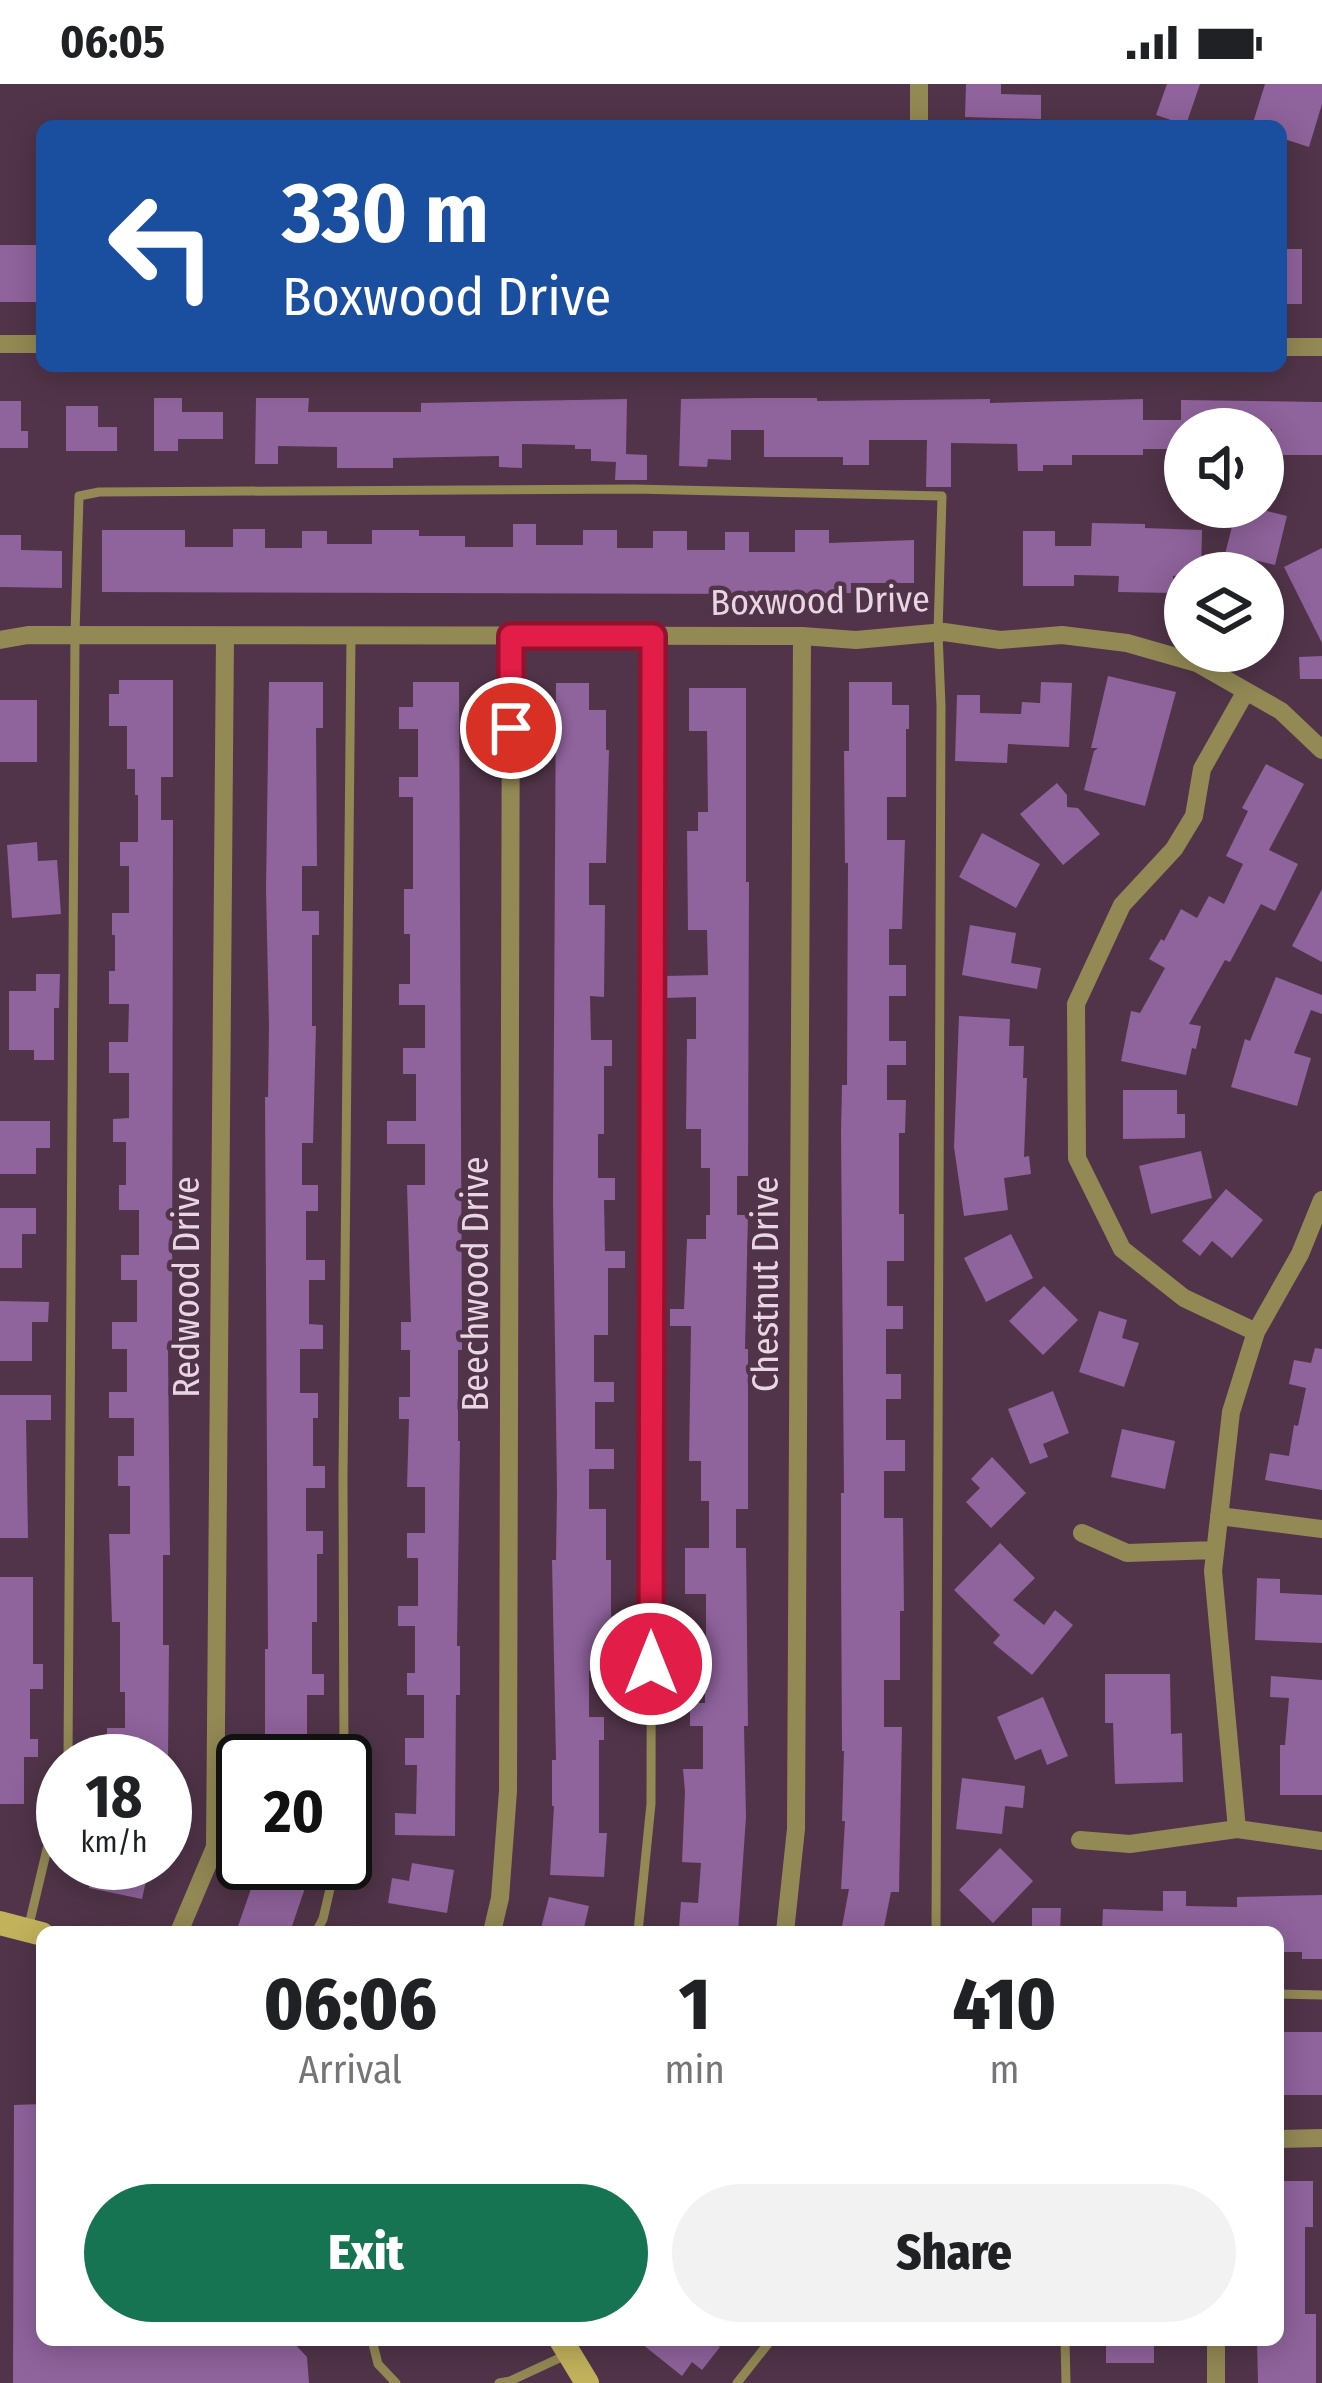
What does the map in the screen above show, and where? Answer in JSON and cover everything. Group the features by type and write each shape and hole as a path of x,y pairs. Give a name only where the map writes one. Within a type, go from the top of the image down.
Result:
{"main road":[{"path":"0,1923 35,1932"},
{"path":"572,2346 586,2383"}],"street":[{"path":"919,120 920,84"},
{"path":"0,344 36,344"},
{"path":"1287,347 1322,347"},
{"name":"Boxwood Drive","path":"0,640 28,634 802,636 856,640 938,632 1000,640 1062,635 1127,643 1197,663 1281,711 1322,750"},
{"name":"Redwood Drive","path":"182,1926 215,1847 225,636"},
{"name":"Beechwood Drive","path":"493,1926 508,1791 511,636"},
{"name":"Chestnut Drive","path":"786,1926 796,1829 802,636"},
{"path":"1246,691 1202,769 1194,816 1174,849 1122,905 1076,1004 1077,1158 1122,1249 1184,1298 1256,1332"},
{"path":"1237,1828 1213,1571 1231,1412 1256,1332 1300,1254 1322,1200"},
{"path":"1219,1516 1322,1529"},
{"path":"1082,1533 1127,1552 1215,1550"},
{"path":"1081,1840 1130,1844 1237,1828 1322,1841"},
{"path":"1284,2139 1322,2138"},
{"path":"1216,2346 1216,2383"}],"lane":[{"path":"68,1734 79,496 99,492 634,489 942,496 936,1926"},
{"path":"344,1734 351,636"},
{"path":"639,1926 651,1804 653,636"},
{"path":"36,1926 43,1890"},
{"path":"319,1926 329,1890"},
{"path":"1284,1994 1322,1995"},
{"path":"374,2346 378,2364 396,2383"},
{"path":"499,2383 568,2346"},
{"path":"736,2383 766,2346"},
{"path":"1065,2346 1066,2383"}],"building":[{"path":"966,84 1001,84 1001,94 1041,95 1041,119 965,117"},
{"path":"1167,84 1200,84 1188,120 1156,115"},
{"path":"1265,84 1322,84 1322,104 1309,147 1287,140 1287,120 1254,120"},
{"path":"0,245 36,245 36,302 0,302"},
{"path":"1287,249 1302,249 1302,304 1287,304"},
{"path":"154,398 182,398 182,412 223,412 223,439 178,439 178,451 154,451"},
{"path":"256,398 309,398 308,412 421,412 421,403 627,399 626,454 647,455 647,480 615,480 616,462 591,461 591,449 575,449 575,445 522,444 522,468 499,467 499,456 393,458 393,468 337,468 337,447 278,446 278,464 255,464"},
{"path":"681,399 990,399 990,403 1143,399 1143,420 1164,420 1164,449 1143,449 1143,455 1072,455 1072,465 1018,471 1017,444 951,443 951,487 926,487 927,440 869,440 869,465 843,465 843,457 764,457 764,430 731,430 731,460 708,459 707,467 679,466"},
{"path":"1181,400 1322,402 1322,455 1284,455 1284,408 1181,408"},
{"path":"0,401 21,401 21,431 28,431 28,448 0,448"},
{"path":"66,406 98,406 98,427 117,427 117,451 66,451"},
{"path":"1287,516 1278,552 1226,552 1232,528 1284,528"},
{"path":"1092,523 1202,530 1201,552 1164,552 1164,593 1118,592 1119,576 1074,575 1074,586 1023,586 1023,531 1055,531 1055,546 1091,546"},
{"path":"513,524 536,524 536,545 583,545 583,530 617,530 617,548 653,548 653,531 687,531 687,550 725,550 725,532 749,532 749,552 795,552 795,530 829,530 829,543 914,540 914,583 851,583 851,593 773,594 102,592 102,530 185,530 185,547 233,547 233,529 265,529 265,548 302,548 302,531 327,531 327,544 372,544 372,530 465,536 465,547 513,547"},
{"path":"0,535 21,535 21,550 62,551 62,588 0,587"},
{"path":"1322,548 1322,643 1284,567"},
{"path":"1322,656 1322,679 1300,679 1299,657"},
{"path":"1108,676 1176,692 1145,806 1084,790 1098,748 1091,748"},
{"path":"119,680 173,680 173,777 161,777 161,820 173,820 170,1555 163,1555 168,1734 107,1734 107,1728 125,1728 120,1622 112,1622 109,1534 130,1534 130,1486 118,1486 118,1456 134,1456 134,1418 109,1418 109,1392 127,1392 127,1349 112,1349 112,1322 137,1322 137,1280 121,1280 121,1255 139,1255 139,1210 119,1210 119,1185 126,1185 126,1142 113,1142 113,1119 129,1118 129,1073 109,1073 109,1042 128,1042 129,1004 109,1004 109,971 115,971 112,913 129,913 129,866 120,866 120,842 138,842 138,795 135,769 127,769 127,726 109,726 109,694 119,694"},
{"path":"269,682 323,682 323,728 316,728 317,866 302,866 302,911 319,911 319,935 312,935 313,1143 302,1143 302,1185 318,1185 318,1211 306,1211 306,1260 325,1260 325,1280 309,1280 309,1324 323,1325 323,1349 300,1349 300,1393 318,1393 313,1466 325,1466 325,1488 306,1488 306,1531 323,1531 323,1554 317,1554 312,1674 324,1674 324,1695 307,1695 307,1734 265,1734"},
{"path":"413,682 459,682 462,1350 458,1350 460,1695 456,1695 455,1836 395,1835 395,1813 416,1814 417,1765 405,1765 405,1738 424,1738 424,1695 407,1695 407,1673 415,1673 415,1626 398,1626 398,1606 418,1606 418,1558 407,1558 407,1533 425,1533 425,1487 407,1487 409,1419 399,1419 399,1397 410,1397 410,1350 401,1350 401,1322 411,1322 407,1185 425,1185 425,1144 387,1144 387,1121 416,1121 416,1074 403,1074 403,1048 425,1048 425,1005 399,1005 399,984 410,984 404,889 413,889 413,797 399,797 399,777 418,777 418,729 399,729 399,707 413,707"},
{"path":"849,682 892,682 892,705 909,705 909,729 906,797 887,797 887,840 905,840 902,929 889,929 889,965 906,965 906,996 889,996 889,1041 906,1041 906,1065 887,1065 887,1100 906,1100 905,1133 899,1133 904,1261 887,1261 887,1306 903,1306 903,1329 886,1329 886,1374 901,1374 901,1399 886,1399 886,1440 905,1440 905,1471 884,1471 884,1518 903,1518 904,1611 900,1611 900,1680 884,1680 884,1727 902,1727 899,1892 891,1892 884,1926 842,1926 849,1889 841,1889 845,1821 841,1132 842,1085 847,1085 844,751 849,751"},
{"path":"1041,682 1072,683 1069,747 1008,744 1007,763 955,761 957,695 980,695 980,713 1021,714 1022,702 1040,703"},
{"path":"556,683 589,683 589,710 606,710 609,750 606,863 589,863 589,905 605,905 604,997 590,996 591,1040 612,1040 612,1066 604,1066 604,1134 598,1134 598,1178 615,1178 615,1200 604,1200 605,1251 625,1251 625,1268 608,1268 608,1335 594,1335 594,1382 614,1382 614,1402 595,1402 595,1449 614,1449 614,1469 589,1469 589,1509 606,1509 614,1625 614,1671 589,1671 589,1717 604,1717 604,1740 599,1740 599,1833 607,1833 604,1877 550,1875 552,1760 556,1760 552,1560 556,1560 557,1491 553,1200"},
{"path":"689,688 746,688 748,1176 737,1176 737,1215 748,1215 748,1509 736,1509 736,1548 746,1548 748,1726 744,1726 746,1817 738,1926 679,1926 681,1902 698,1903 701,1863 682,1862 683,1769 703,1769 703,1726 690,1726 690,1703 705,1703 705,1661 686,1661 686,1637 706,1637 706,1594 685,1594 685,1548 709,1548 709,1501 701,1501 701,1461 689,1461 691,1326 670,1326 670,1309 684,1309 687,1239 706,1239 706,1215 710,1215 710,1168 701,1168 701,1129 686,1129 687,1039 696,1039 696,997 666,998 666,976 708,975 707,930 688,930 687,831 698,831 698,812 708,812 707,731 689,731"},
{"path":"0,700 37,700 37,762 0,762"},
{"path":"1266,764 1304,784 1269,850 1298,864 1275,911 1261,904 1189,1024 1201,1026 1186,1075 1121,1061 1131,1011 1140,1013 1165,968 1149,959 1161,939 1164,941 1181,909 1197,918 1209,896 1224,904 1243,864 1226,856 1248,811 1242,808"},
{"path":"1057,783 1067,795 1067,807 1078,808 1100,834 1063,865 1020,814"},
{"path":"982,833 1040,864 1016,908 959,877"},
{"path":"37,842 38,861 57,860 61,914 12,918 7,845"},
{"path":"1322,889 1322,962 1292,946"},
{"path":"970,925 1016,933 1011,963 1041,968 1037,989 962,975"},
{"path":"36,974 60,974 59,1008 54,1008 54,1060 34,1060 34,1050 9,1050 9,991 36,991"},
{"path":"1276,977 1322,995 1322,1014 1311,1010 1294,1053 1311,1058 1297,1106 1231,1087 1245,1039 1250,1041"},
{"path":"959,1016 1010,1019 1009,1046 1024,1046 1024,1157 1029,1156 1031,1174 1004,1178 1008,1210 964,1216 954,1147"},
{"path":"1123,1090 1177,1090 1177,1114 1185,1114 1185,1138 1123,1139"},
{"path":"0,1121 50,1121 50,1148 36,1148 36,1174 0,1174"},
{"path":"1201,1151 1212,1198 1151,1214 1139,1166"},
{"path":"1226,1189 1263,1220 1232,1258 1212,1241 1200,1256 1182,1241"},
{"path":"0,1208 36,1208 36,1234 22,1234 22,1268 0,1268"},
{"path":"1011,1234 1033,1278 986,1302 964,1258"},
{"path":"1044,1286 1078,1320 1043,1355 1009,1321"},
{"path":"0,1301 49,1302 48,1322 32,1322 32,1361 0,1361"},
{"path":"1099,1311 1127,1320 1122,1338 1139,1343 1124,1387 1079,1372"},
{"path":"1315,1348 1322,1349 1322,1490 1265,1480 1270,1453 1289,1456 1294,1425 1298,1426 1306,1388 1289,1384 1294,1360 1311,1363"},
{"path":"1053,1391 1069,1433 1043,1444 1048,1457 1030,1464 1008,1409"},
{"path":"0,1395 51,1395 51,1420 26,1420 28,1538 0,1538"},
{"path":"1122,1429 1175,1441 1165,1489 1111,1477"},
{"path":"992,1457 1026,1493 991,1528 966,1502 980,1488 971,1479"},
{"path":"1000,1543 1035,1578 1013,1600 1044,1625 1055,1610 1073,1625 1032,1675 993,1643 1000,1635 954,1590"},
{"path":"0,1577 33,1577 33,1664 43,1664 43,1689 30,1689 30,1739 36,1739 36,1757 24,1757 24,1804 0,1804"},
{"path":"1257,1578 1280,1579 1280,1593 1322,1595 1322,1643 1255,1640"},
{"path":"1105,1674 1170,1674 1171,1734 1182,1733 1183,1782 1115,1784 1113,1723 1105,1723"},
{"path":"1271,1676 1322,1680 1322,1795 1280,1795 1280,1745 1285,1745 1289,1698 1270,1697"},
{"path":"1043,1697 1068,1756 1047,1765 1041,1749 1015,1760 997,1717"},
{"path":"962,1778 1025,1786 1023,1808 1005,1806 1002,1834 956,1829"},
{"path":"1000,1848 1033,1881 993,1923 959,1890"},
{"path":"412,1863 454,1870 447,1913 388,1903 392,1878 409,1881"},
{"path":"99,1890 144,1890 142,1899"},
{"path":"251,1890 304,1890 292,1926 238,1926"},
{"path":"1163,1891 1186,1891 1186,1906 1237,1907 1237,1897 1322,1895 1322,1959 1302,1959 1302,1952 1284,1952 1284,1926 1102,1926 1103,1909 1163,1911"},
{"path":"549,1897 589,1906 584,1926 542,1926"},
{"path":"1032,1908 1061,1908 1060,1926 1032,1926"},
{"path":"1284,2032 1322,2032 1322,2095 1284,2095"},
{"path":"36,2104 36,2346 297,2346 307,2357 309,2383 13,2383 14,2105"},
{"path":"1284,2181 1313,2181 1313,2227 1305,2227 1305,2314 1316,2314 1316,2383 1258,2383 1257,2346 1284,2346"},
{"path":"644,2346 720,2347 702,2370 692,2362 682,2376"},
{"path":"1106,2346 1154,2346 1154,2363 1106,2363"}],"route":[{"path":"511,728 511,636 653,636 651,1664"}]}
